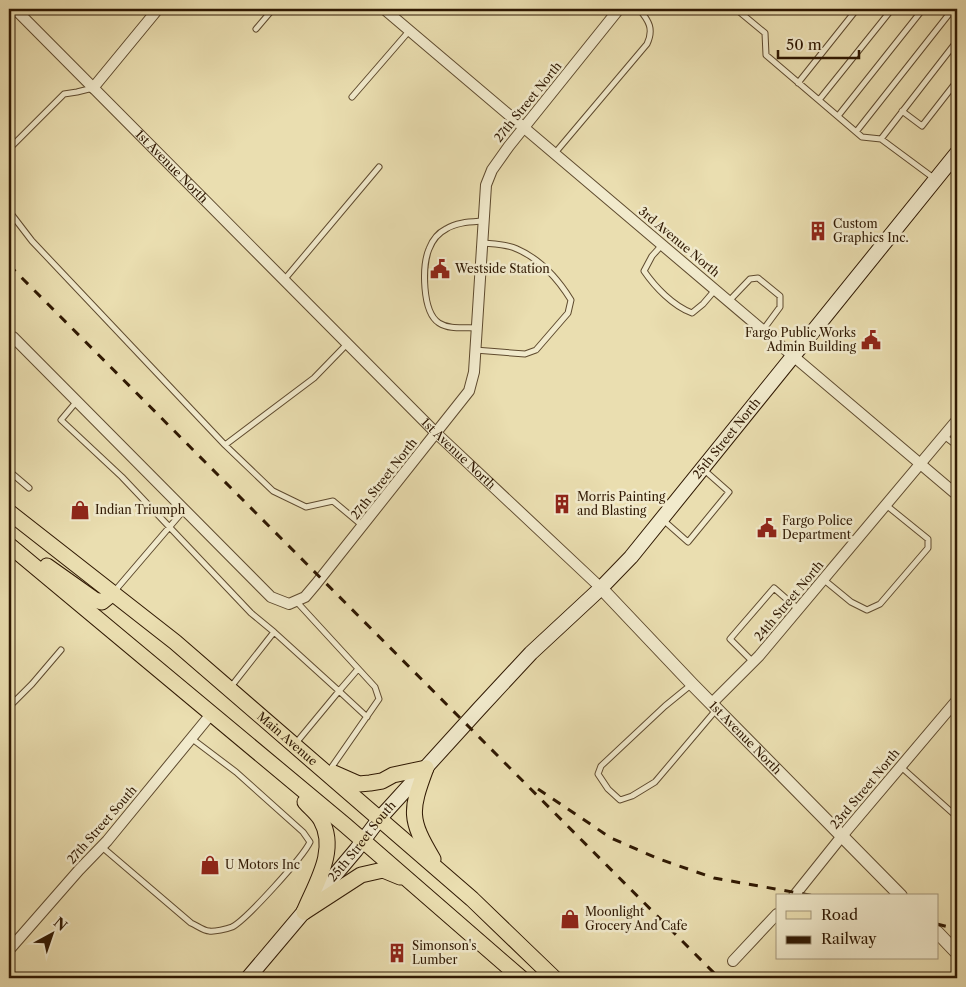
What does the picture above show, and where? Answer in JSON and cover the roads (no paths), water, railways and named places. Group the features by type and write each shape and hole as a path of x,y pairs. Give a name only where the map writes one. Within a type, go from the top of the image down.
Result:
{"main road":[{"name":"25th Street North","path":"479,709 531,653 601,588 631,557 957,152"},
{"name":"Main Avenue","path":"9,512 175,642 440,871 554,978"},
{"path":"9,540 95,600 102,602 113,593"},
{"path":"9,545 212,713 521,978"},
{"name":"25th Street South","path":"248,978 363,841 380,818 479,709"},
{"path":"264,757 320,818 328,835 326,860 304,912"},
{"path":"313,762 359,784 382,781 393,775 426,768"},
{"path":"426,768 415,797 415,821 424,843 440,871"},
{"path":"304,912 349,882 367,873 383,870 408,880"}],"street":[{"name":"1st Avenue North","path":"15,9 436,433 601,588 692,684 899,894"},
{"path":"93,88 158,9"},
{"name":"3rd Avenue North","path":"384,9 957,495"},
{"name":"27th Street North","path":"296,600 305,597 469,391 474,372 486,185 492,170 524,127 619,9"},
{"path":"9,335 271,597 288,604 296,600"},
{"name":"24th Street North","path":"714,706 753,663 957,420"},
{"name":"23rd Street North","path":"796,894 900,766 957,703"},
{"name":"27th Street South","path":"9,950 101,847 212,713"},
{"path":"733,961 776,915"},
{"path":"938,933 957,953"}],"lane":[{"path":"256,29 273,9"},
{"path":"555,153 647,44 652,34 650,25 639,9"},
{"path":"736,9 765,33 766,55 798,83 862,137 881,139 936,180"},
{"path":"798,83 857,9"},
{"path":"819,100 892,9"},
{"path":"838,116 923,9"},
{"path":"856,132 953,9"},
{"path":"352,97 410,30"},
{"path":"881,139 957,41"},
{"path":"902,111 922,126 957,81"},
{"path":"9,148 64,94 93,88"},
{"path":"284,280 379,168"},
{"path":"9,211 32,241 225,445 273,491 306,507 333,501 363,526"},
{"path":"476,328 450,328 437,322 427,310 425,275 428,251 436,236 446,228 457,224 484,221"},
{"path":"475,350 525,354 536,350 568,313 571,300 560,282 534,259 516,248 482,243"},
{"path":"662,244 652,256 644,271 652,283 682,310 692,313 703,304 715,289"},
{"path":"729,301 750,279 758,278 780,296 780,307 763,330"},
{"path":"225,445 314,378 348,344"},
{"path":"77,401 61,420 122,477 168,528 185,542 251,613 366,717"},
{"path":"944,435 957,446"},
{"path":"662,519 688,542 729,492 703,468"},
{"path":"9,471 29,488"},
{"path":"823,579 851,602 867,610 880,604 928,548 928,539 886,505"},
{"path":"113,593 184,510"},
{"path":"753,663 730,639 774,588 798,609"},
{"path":"296,600 375,687 379,699 330,771"},
{"path":"229,690 274,632"},
{"path":"9,703 13,703 32,684 61,650"},
{"path":"294,746 358,669"},
{"path":"692,684 665,706 601,766 598,774 608,789 620,800 632,796 655,782 714,706"},
{"path":"101,847 191,923 209,931 232,927 292,867 308,847 309,839 236,772 191,738"},
{"path":"900,766 957,817"}],"railway":[{"path":"9,265 719,978"},
{"path":"538,789 611,838 659,859 714,878 804,894"},
{"path":"938,924 957,929"}],"place":[{"name":"Custom Graphics Inc.","path":"818,231"},
{"name":"Westside Station","path":"440,269"},
{"name":"Fargo Public Works Admin Building","path":"871,340"},
{"name":"Morris Painting and Blasting","path":"562,504"},
{"name":"Indian Triumph","path":"80,510"},
{"name":"Fargo Police Department","path":"767,528"},
{"name":"U Motors Inc","path":"210,865"},
{"name":"Moonlight Grocery And Cafe","path":"570,919"},
{"name":"Simonson's Lumber","path":"397,953"}]}
